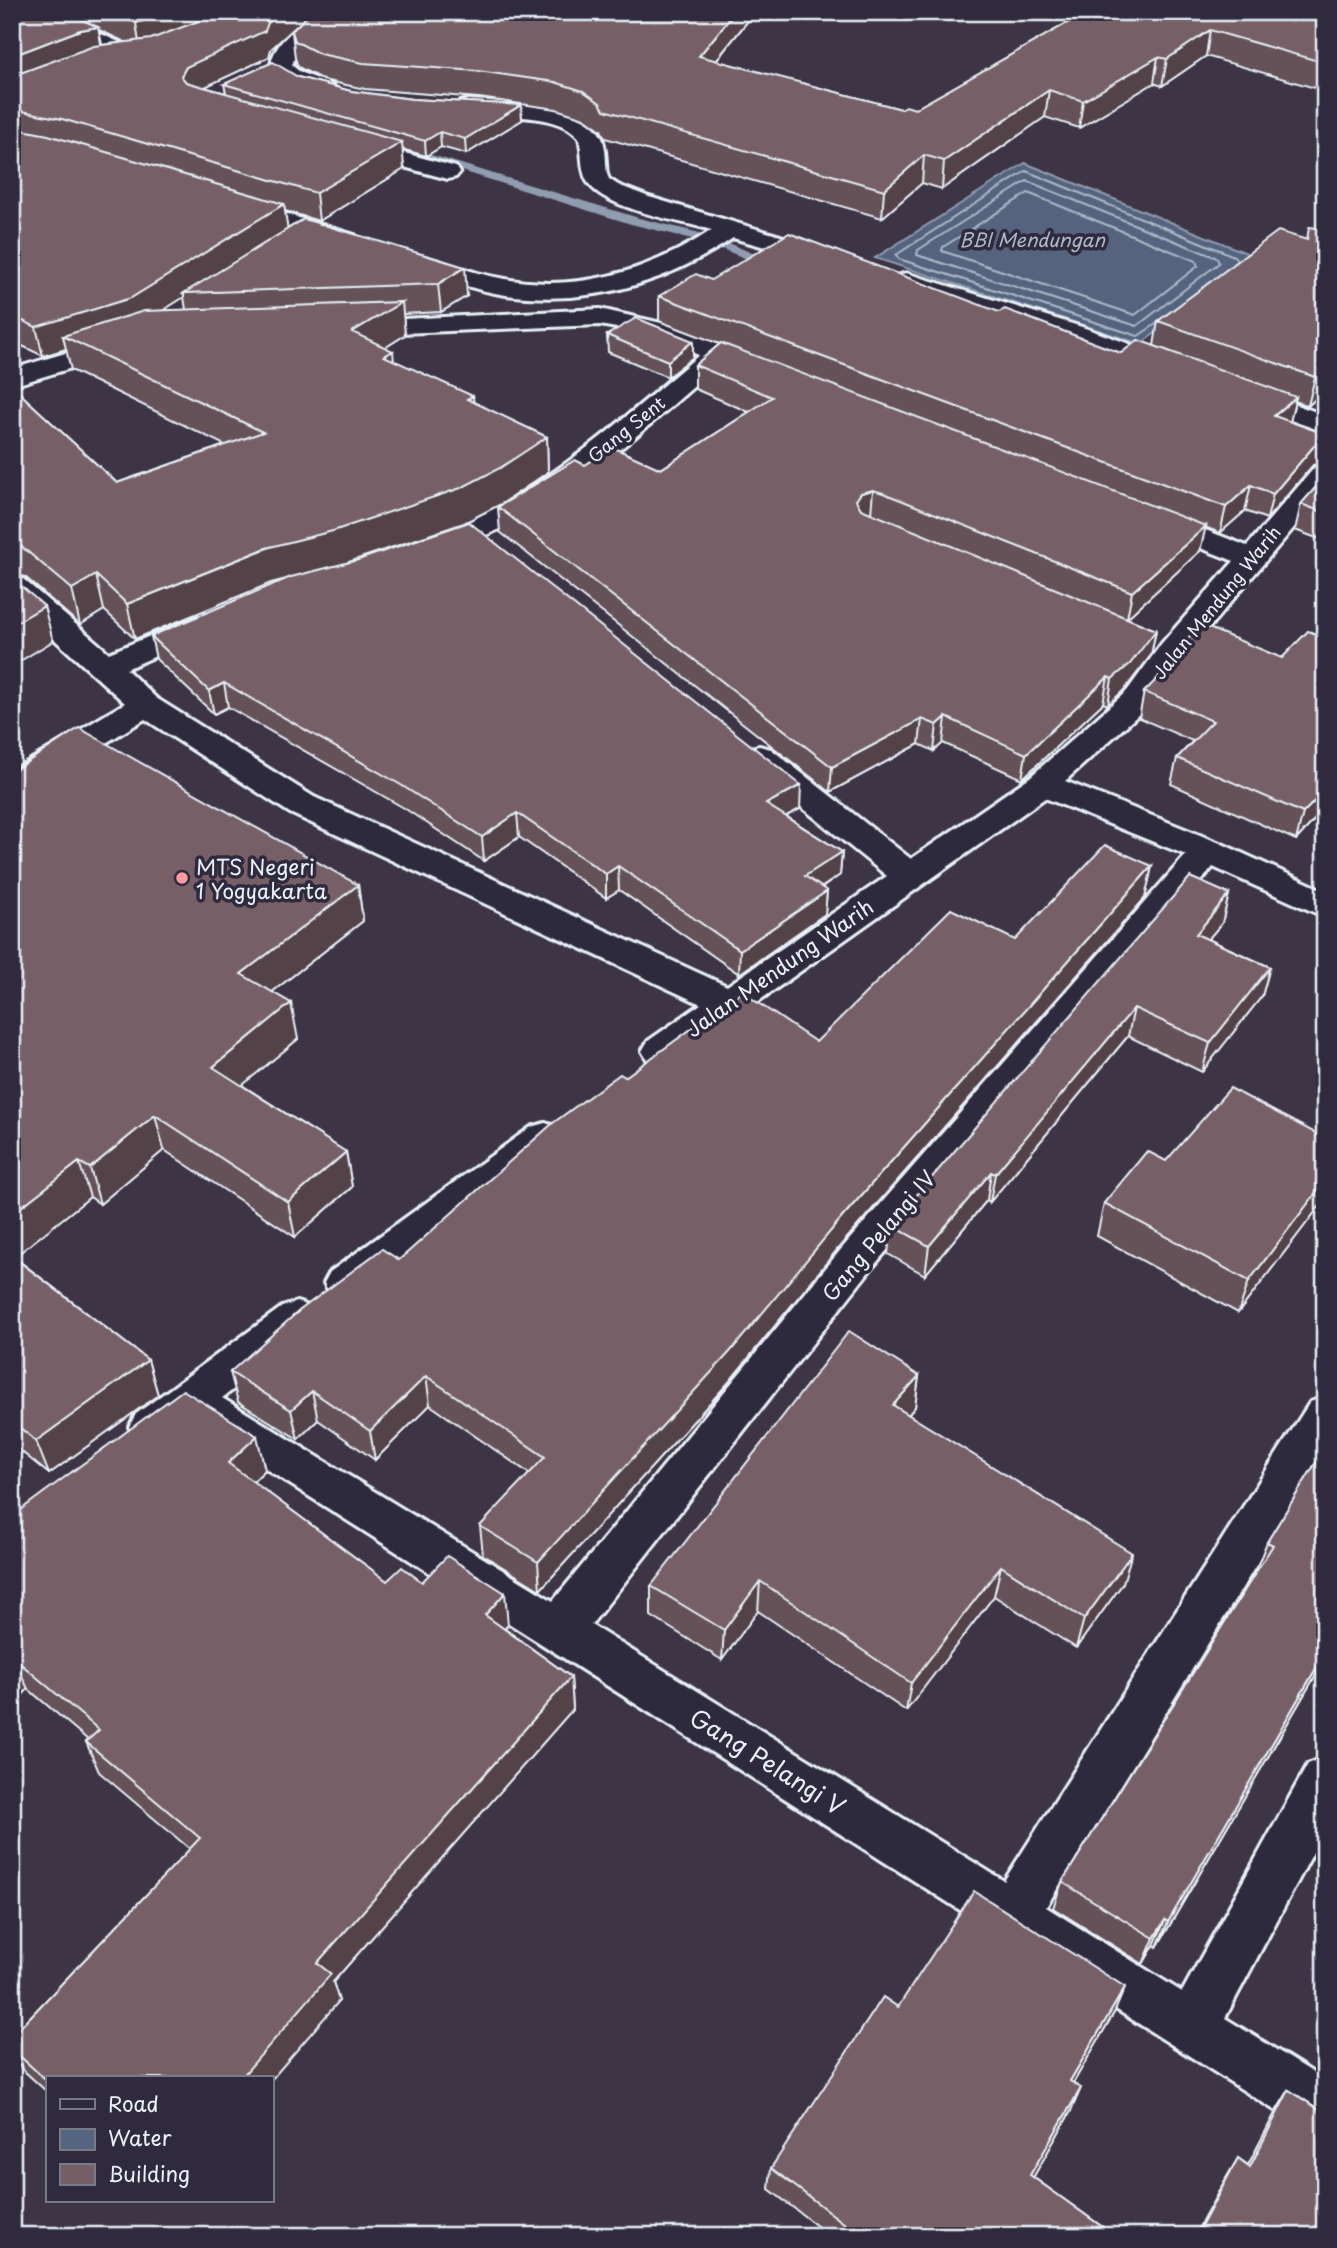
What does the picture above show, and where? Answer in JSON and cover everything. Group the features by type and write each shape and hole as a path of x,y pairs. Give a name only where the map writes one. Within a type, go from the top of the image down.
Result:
{"street":[{"path":"36,12 146,57 94,64"},
{"path":"327,12 290,46 281,56 279,64 283,72 293,79 342,94"},
{"path":"256,75 279,64"},
{"path":"450,107 500,109 567,120 590,135 596,175 601,183 723,232 849,263"},
{"path":"331,140 448,172"},
{"path":"220,201 366,246"},
{"path":"291,244 313,230"},
{"path":"392,254 504,286 536,289 601,287 659,272 699,251 723,232"},
{"path":"887,275 1073,332 1199,379"},
{"path":"327,328 600,317 628,320 650,326 715,355 780,379"},
{"path":"12,378 147,334"},
{"name":"Gang Sent","path":"399,558 485,539 514,511 593,457 715,355"},
{"path":"1224,388 1325,424"},
{"name":"Jalan Mendung Warih","path":"628,1076 909,875 1042,784 1138,698 1161,645 1250,557 1325,473"},
{"path":"1133,512 1250,557"},
{"path":"12,585 105,666 145,705 302,805 729,1002"},
{"path":"105,666 222,617"},
{"path":"12,786 145,705"},
{"path":"738,739 909,875"},
{"path":"1042,784 1208,851 1325,905"},
{"name":"Gang Pelangi IV","path":"559,1629 857,1258 1208,851"},
{"path":"124,1447 201,1404 572,1117"},
{"name":"Gang Pelangi V","path":"201,1404 1325,2111"},
{"path":"1012,1915 1325,1415"},
{"path":"1192,2027 1325,1780"}],"water":[{"name":"BBI Mendungan","path":"1025,163 1254,256 1141,344 875,258"}],"building":[{"path":"12,12 65,12 98,27 80,30 12,56"},
{"path":"112,12 171,12 136,23"},
{"path":"227,12 280,12 268,23 265,31 186,67 181,76 186,82 402,142 316,193 62,119 12,109 12,76 94,46 151,39"},
{"path":"311,12 735,12 699,56 901,109 906,106 915,109 1087,12 1325,12 1325,63 1210,30 1167,59 1158,57 1083,101 1049,90 944,161 924,155 884,190 604,110 600,103 583,91 555,82 478,71 363,63 320,54 295,41 292,31"},
{"path":"273,62 298,77 351,91 412,99 521,105 465,139 440,132 425,141 224,84"},
{"path":"12,128 48,135 284,204 131,298 36,327 12,316"},
{"path":"304,219 465,267 438,284 184,293"},
{"path":"1309,227 1325,229 1325,367 1315,377 1158,321 1278,231 1307,240"},
{"path":"789,233 999,312 1005,309 1121,353 1138,340 1296,397 1274,416 1325,434 1325,439 1319,440 1273,494 1251,485 1226,507 659,296 696,274 711,280"},
{"path":"402,302 352,332 393,351 384,356 473,396 467,399 547,437 500,468 461,488 333,531 266,548 127,604 96,575 72,589 12,541 12,386 117,483 263,432 63,336 144,311"},
{"path":"636,318 693,341 668,361 607,335"},
{"path":"721,343 1206,526 1132,592 883,493 873,490 861,493 856,500 861,509 1156,630 1130,664 1112,679 1108,677 1026,754 946,717 937,725 922,719 832,767 498,507 575,460 585,465 612,447 661,469 772,397 695,365"},
{"path":"1325,477 1325,513 1301,504"},
{"path":"469,522 801,785 766,804 842,852 805,876 827,891 740,950 618,866 606,874 517,813 482,837 401,785 224,683 209,691 151,636 291,577 358,560"},
{"path":"12,578 44,606 12,625"},
{"path":"1199,624 1282,658 1308,631 1325,637 1325,790 1303,813 1177,758 1213,721 1144,692"},
{"path":"79,728 358,885 241,974 291,1003 213,1067 346,1152 288,1202 155,1115 90,1168 79,1162 12,1214 12,772"},
{"path":"1105,845 1152,866 844,1215 730,1352 538,1562 480,1526 545,1457 426,1376 370,1431 312,1391 291,1410 230,1372 300,1310 382,1249 399,1260 553,1123 620,1074 625,1077 742,992 816,1042 951,909 1015,940"},
{"path":"1190,877 1229,894 1196,934 1270,967 1210,1043 1134,1008 995,1174 991,1172 929,1246 891,1225"},
{"path":"1230,1088 1325,1138 1325,1181 1249,1281 1104,1203 1147,1151 1166,1161"},
{"path":"12,1256 148,1360 36,1441 12,1421"},
{"path":"849,1331 919,1376 893,1405 1132,1553 1084,1619 1001,1566 911,1683 760,1581 724,1630 651,1586"},
{"path":"183,1390 257,1436 228,1463 387,1581 402,1567 422,1582 447,1556 505,1593 485,1615 571,1677 317,1963 331,1974 243,2076 46,2076 46,2080 12,2049 12,2036 200,1838 86,1742 99,1730 14,1658 12,1660 12,1518"},
{"path":"1325,1448 1325,1653 1168,1922 1165,1920 1154,1938 1062,1882 1273,1545 1267,1542"},
{"path":"974,1891 1125,1987 1070,2081 1081,2088 1030,2175 1115,2236 861,2236 771,2168 883,1997 898,2007"},
{"path":"1289,2090 1325,2111 1325,2236 1196,2236 1238,2158 1250,2167"}],"waterway":[{"path":"402,149 635,221 708,239 774,265"}],"place":[{"name":"MTS Negeri 1 Yogyakarta","path":"182,878"}]}
